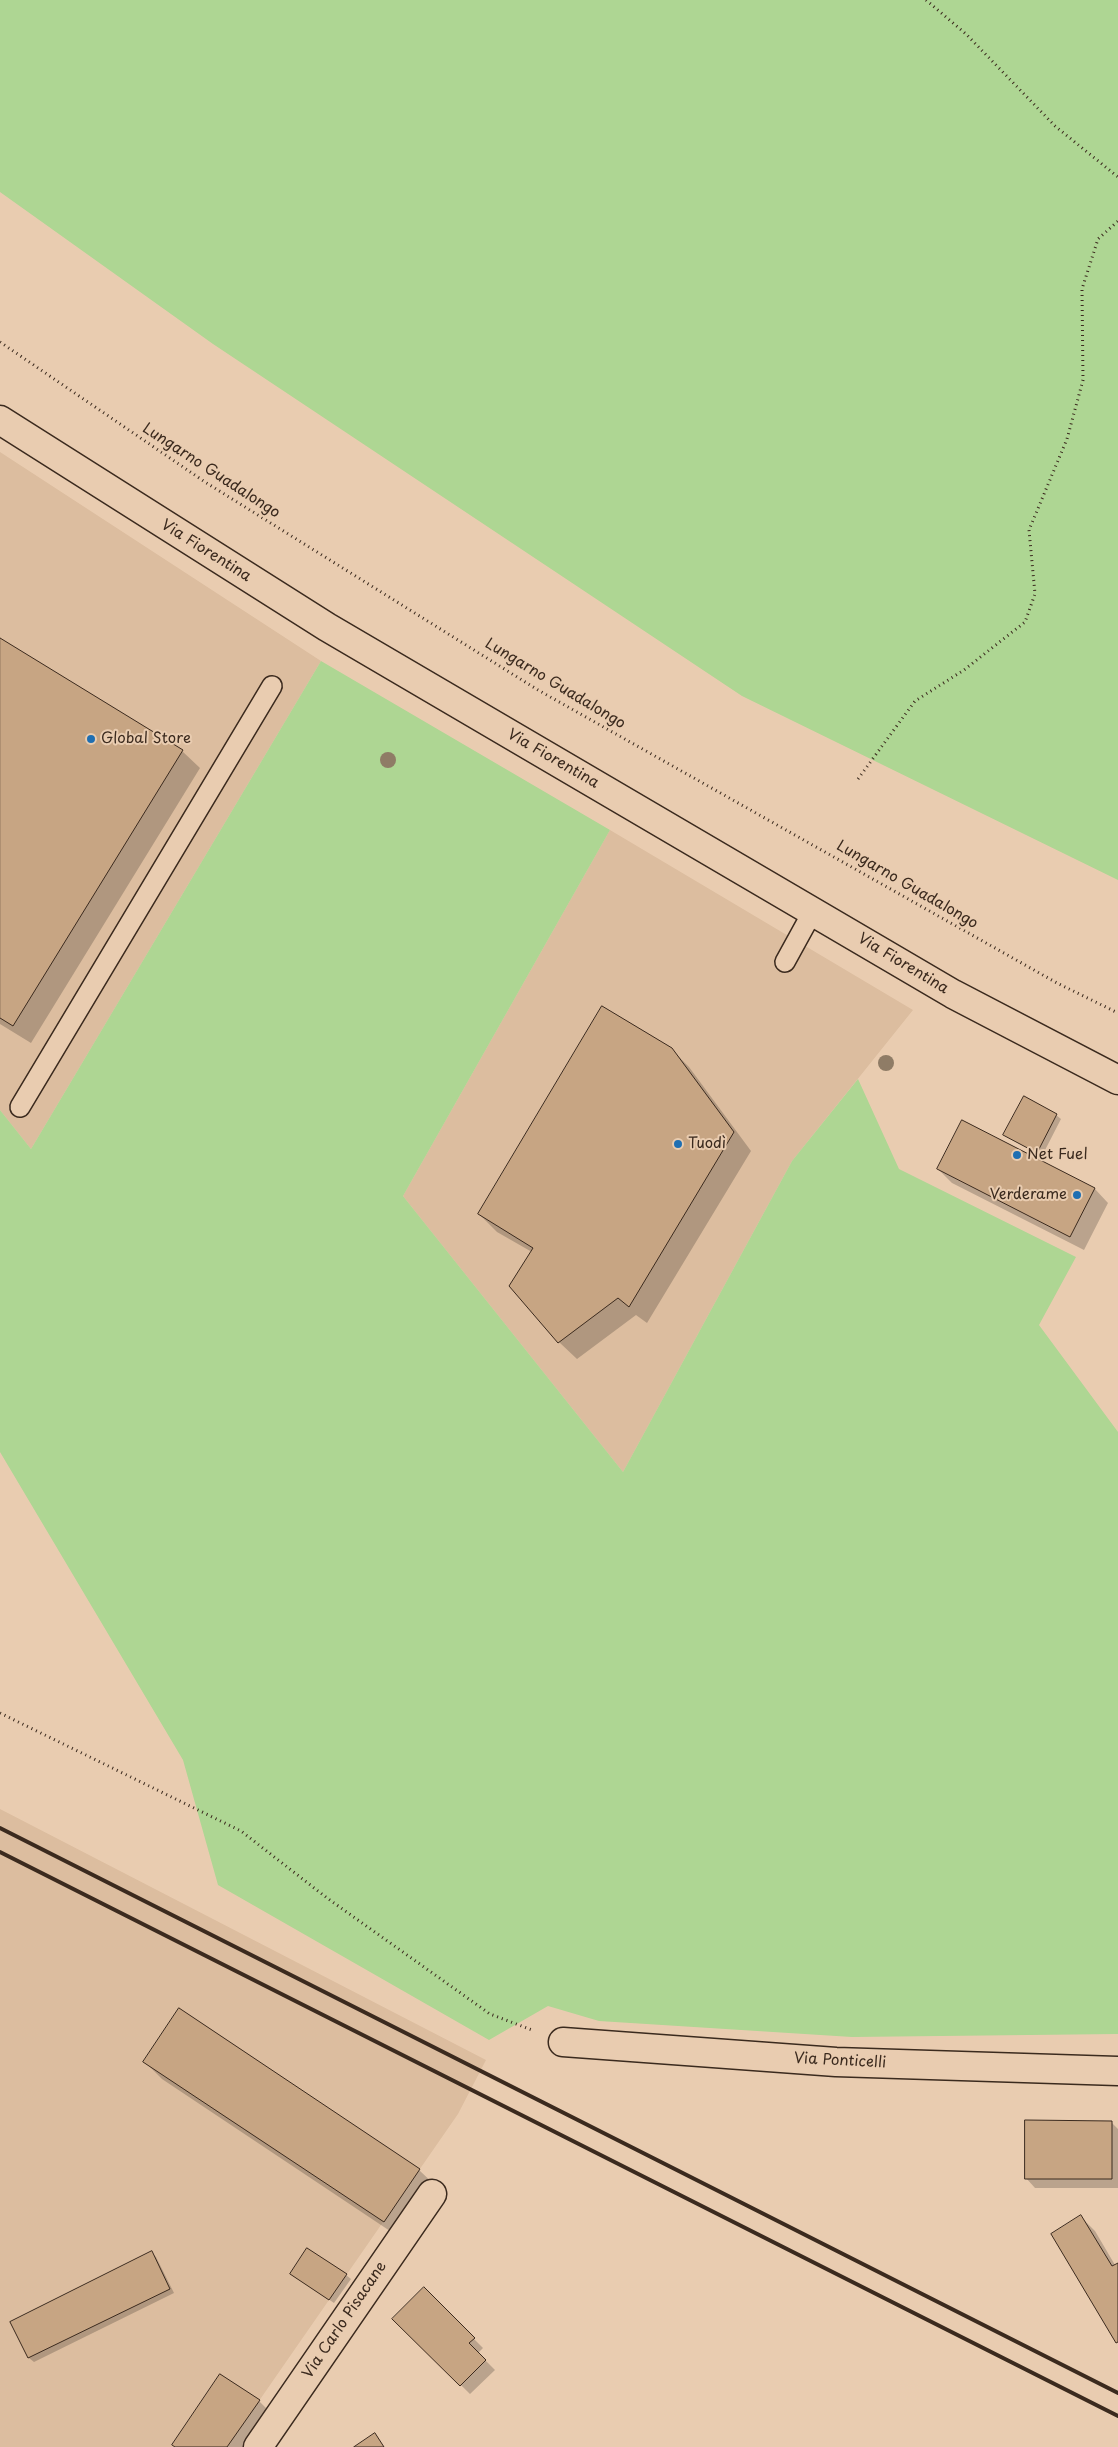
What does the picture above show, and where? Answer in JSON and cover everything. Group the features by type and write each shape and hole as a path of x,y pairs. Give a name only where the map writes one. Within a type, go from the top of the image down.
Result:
{"main road":[{"name":"Via Fiorentina","path":"0,420 327,627 953,994 1118,1080"},
{"name":"Via Ponticelli","path":"563,2042 836,2062 1118,2071"},
{"name":"Via Carlo Pisacane","path":"258,2447 432,2194"}],"lane":[{"path":"20,1107 272,686"},
{"path":"786,962 813,911"}],"path":[{"path":"926,0 966,34 1055,126 1118,177"},
{"path":"858,779 915,701 964,670 1025,622 1035,594 1029,530 1067,439 1083,380 1082,289 1098,239 1118,221"},
{"name":"Lungarno Guadalongo","path":"0,342 205,482 538,690 1048,978 1118,1013"},
{"path":"0,1713 241,1831 327,1898 490,2014 563,2042"}],"shaded area":[{"path":"0,452 321,661 31,1149 0,1110"},
{"path":"610,830 913,1010 792,1161 623,1472 403,1196"},
{"path":"0,1809 486,2060 458,2114 227,2447 0,2447"}],"green space":[{"path":"0,0 1118,0 1118,880 742,696 213,344 0,192"},
{"path":"321,661 610,830 403,1196 623,1472 792,1161 858,1079 899,1169 1076,1257 1039,1325 1118,1432 1118,2034 852,2037 599,2021 548,2006 489,2040 218,1885 183,1760 0,1452 0,1110 31,1149"}],"building":[{"path":"0,638 183,750 13,1026 0,1018"},
{"path":"602,1006 672,1048 734,1132 629,1307 618,1298 558,1343 509,1286 533,1248 478,1214"},
{"path":"1024,1096 1057,1114 1037,1153 1003,1135"},
{"path":"962,1120 1095,1188 1070,1237 937,1169"},
{"path":"179,2008 420,2169 384,2222 143,2062"},
{"path":"1025,2120 1112,2121 1112,2179 1025,2179"},
{"path":"1081,2215 1112,2266 1118,2263 1118,2342 1116,2343 1051,2234"},
{"path":"307,2248 347,2274 329,2300 290,2274"},
{"path":"152,2251 170,2289 28,2358 10,2322"},
{"path":"424,2287 475,2338 469,2343 486,2360 460,2386 392,2319"},
{"path":"220,2374 260,2400 227,2447 175,2447 172,2445"},
{"path":"375,2433 384,2447 354,2447"}],"railway":[{"path":"0,1828 1118,2393"},
{"path":"0,1852 1118,2416"}],"place":[{"name":"Global Store","path":"91,739"},
{"name":"Tuodì","path":"678,1144"},
{"name":"Net Fuel","path":"1017,1155"},
{"name":"Verderame","path":"1077,1195"}]}
